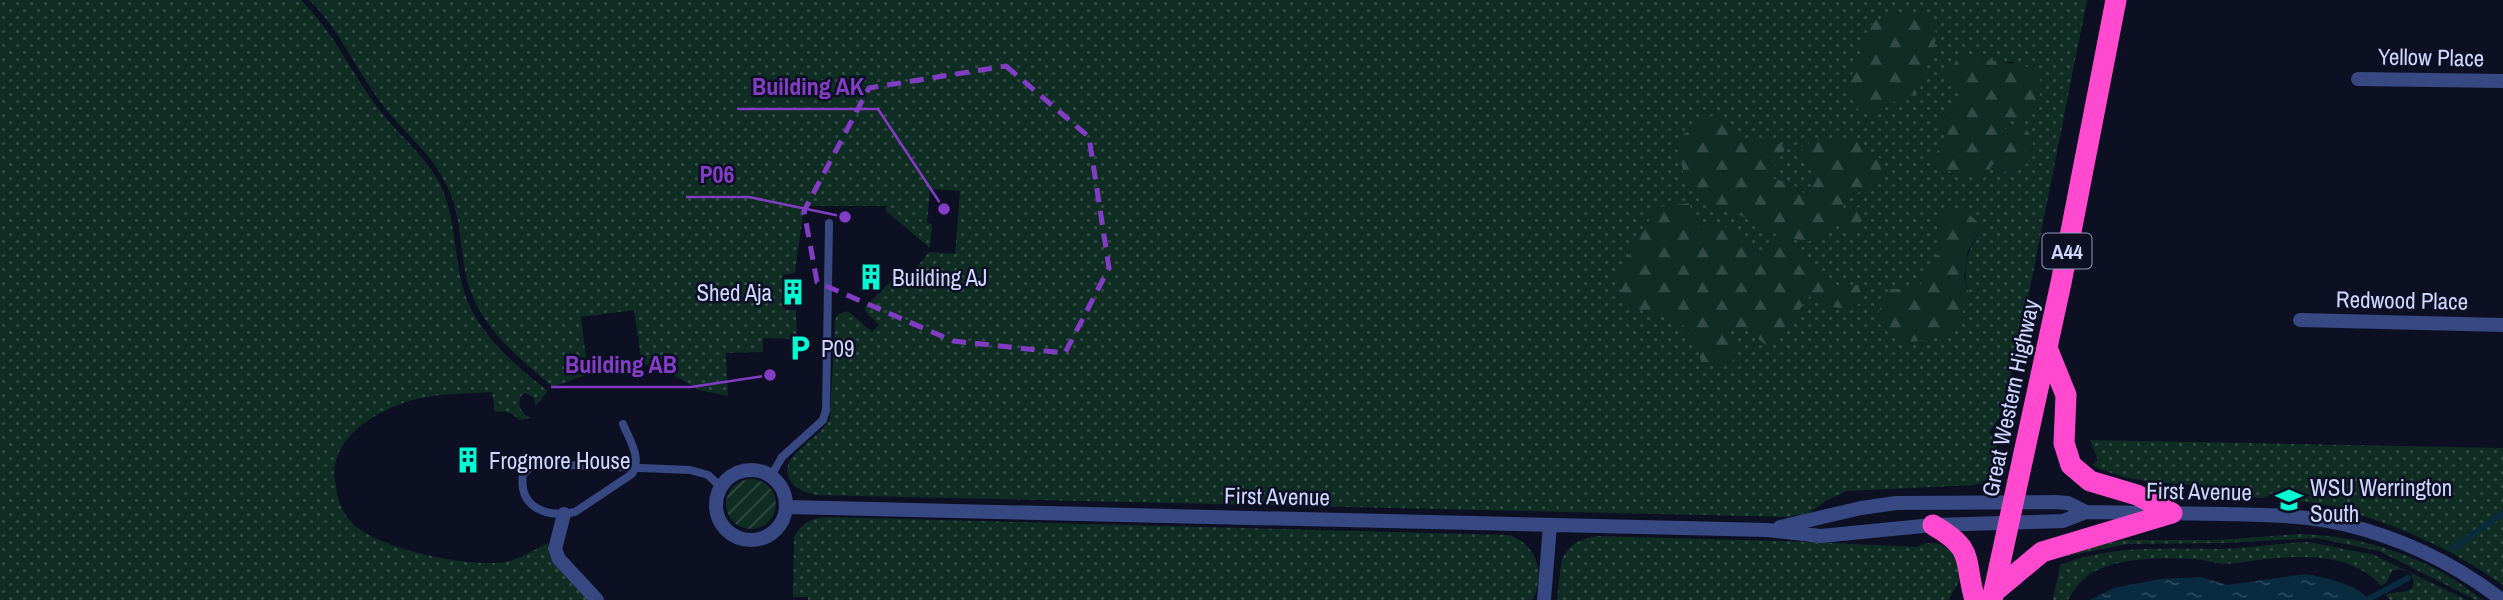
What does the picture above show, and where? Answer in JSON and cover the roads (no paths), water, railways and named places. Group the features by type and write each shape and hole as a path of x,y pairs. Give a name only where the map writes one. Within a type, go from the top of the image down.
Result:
{"highway":[{"name":"Great Western Highway","path":"1987,598 2015,501 2116,0"},
{"path":"2047,348 2066,395 2064,443 2071,465 2090,481 2137,495 2172,513"},
{"path":"1933,525 1955,539 1965,552 1987,598 2042,552 2172,513"}],"street":[{"name":"Yellow Place","path":"2358,79 2503,82"},
{"name":"Redwood Place","path":"2300,320 2503,325"},
{"path":"744,470 759,470 771,475 783,489 787,507 781,524 768,537 757,540 740,539 726,530 718,517 716,502 721,487 731,476 744,470"},
{"name":"First Avenue","path":"1767,530 1861,508 1896,503 2067,503 2086,512"},
{"name":"First Avenue","path":"787,507 1767,530 1821,536 1933,525 2063,521 2086,512 2291,517 2350,526 2394,539 2456,568 2502,600"},
{"path":"565,514 555,549 559,559 597,600"},
{"path":"1544,600 1550,525"}],"lane":[{"path":"771,475 782,457 823,421 826,410 829,223"},
{"path":"623,424 636,456 636,467 632,474 586,506 565,514 543,511 526,497 521,486 523,474 531,467 544,464 636,467 699,471 721,487"}],"water":[{"path":"2305,574 2349,586 2369,600 2090,600 2114,588 2160,579 2200,577 2227,585"}],"waterway":[{"path":"2454,548 2503,513"},
{"path":"2369,599 2408,578"}],"place":[{"name":"Building AK","path":"944,209"},
{"name":"P06","path":"845,217"},
{"name":"Building AJ","path":"871,277"},
{"name":"Shed Aja","path":"793,292"},
{"name":"P09","path":"800,348"},
{"name":"Building AB","path":"770,375"},
{"name":"Frogmore House","path":"468,460"},
{"name":"WSU Werrington South","path":"2289,500"}]}
